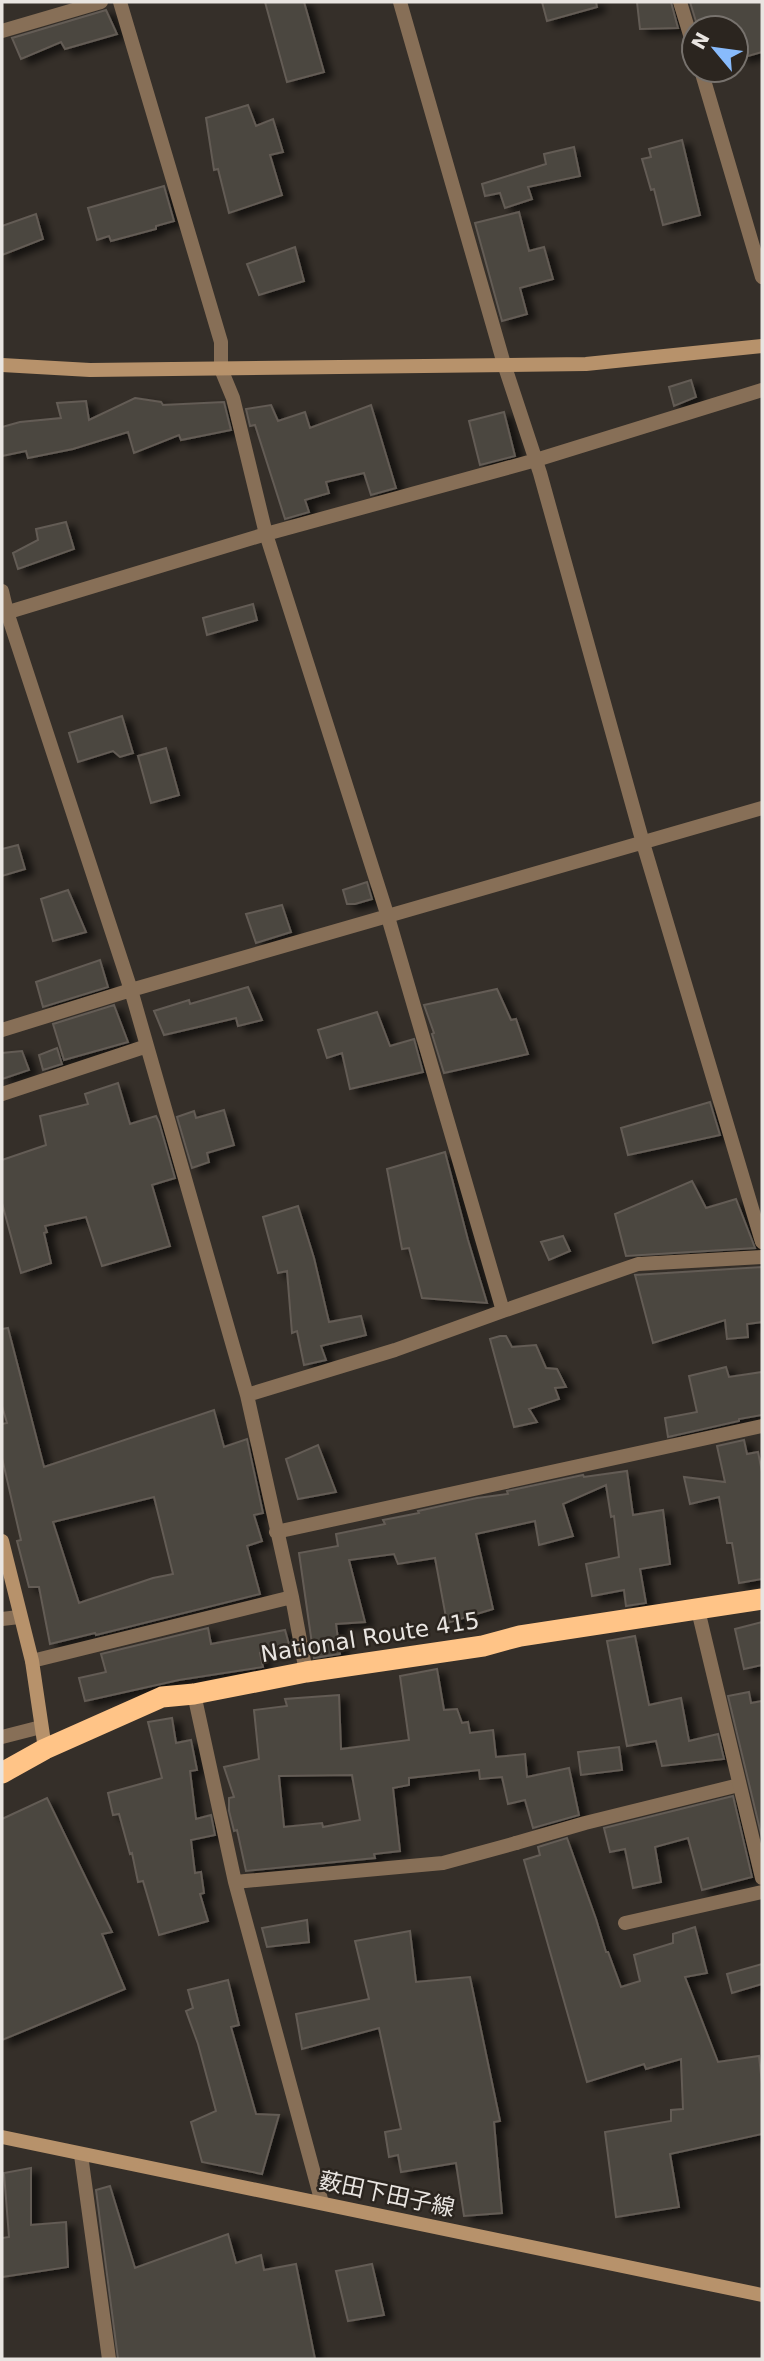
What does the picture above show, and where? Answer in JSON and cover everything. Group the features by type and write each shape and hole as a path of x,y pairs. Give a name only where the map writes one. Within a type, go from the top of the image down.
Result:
{"highway":[{"name":"National Route 415","path":"2,1773 45,1749 162,1697 483,1646 520,1636 762,1599"}],"street":[{"path":"2,31 101,2"},
{"path":"120,2 221,342 221,369 233,398 266,534 388,917 503,1311"},
{"path":"400,2 504,365 536,460 643,843 762,1242"},
{"path":"705,84 762,277"},
{"path":"2,365 90,370 586,364 762,346"},
{"path":"4,613 266,534 536,460 762,390"},
{"path":"2,592 4,613 131,990 247,1395 306,1672"},
{"path":"2,1030 131,990 762,808"},
{"path":"2,1094 147,1046"},
{"path":"247,1395 396,1350 638,1264 762,1257"},
{"path":"276,1532 762,1426"},
{"path":"2,1541 32,1661 45,1749"},
{"path":"32,1661 292,1597"},
{"path":"698,1610 762,1878"},
{"path":"2,1619 19,1616"},
{"path":"194,1694 235,1882 322,2203"},
{"path":"2,1737 41,1727"},
{"path":"235,1882 443,1863 585,1823 739,1785"},
{"path":"625,1923 762,1892"},
{"name":"薮田下田子線","path":"2,2137 762,2295"},
{"path":"81,2155 109,2359"}],"building":[{"path":"265,2 304,2 324,72 287,82"},
{"path":"542,2 596,2 597,7 547,21"},
{"path":"637,2 671,2 678,28 640,29"},
{"path":"690,2 762,2 762,52 750,55 750,14 694,14"},
{"path":"106,10 117,34 65,49 61,42 21,59 12,38"},
{"path":"248,105 256,126 273,119 283,152 270,155 282,195 229,213 218,169 214,170 206,118"},
{"path":"682,140 700,215 663,225 654,189 651,190 642,159 651,157 649,149"},
{"path":"574,147 580,176 528,187 532,199 505,208 500,193 485,196 482,184 546,164 544,154"},
{"path":"164,186 174,221 156,226 156,229 111,241 109,236 97,240 88,208"},
{"path":"519,212 529,251 544,247 553,279 520,288 527,314 502,321 475,223"},
{"path":"36,214 43,239 2,255 2,226"},
{"path":"295,247 304,281 259,295 247,264"},
{"path":"691,380 696,397 674,406 669,387"},
{"path":"135,398 161,402 163,405 224,402 231,430 181,440 179,435 134,453 128,432 73,449 28,458 26,451 2,456 2,427 20,422 61,418 57,403 86,401 89,420"},
{"path":"271,405 278,421 305,412 310,428 371,405 396,488 371,495 364,473 326,482 329,493 305,500 309,512 285,519 255,425 250,426 246,409"},
{"path":"504,412 515,456 480,465 469,421"},
{"path":"66,522 74,549 18,569 13,553 38,540 36,529"},
{"path":"253,604 257,620 207,635 203,618"},
{"path":"122,716 133,753 120,757 113,751 78,762 69,733"},
{"path":"166,748 179,795 151,803 138,756"},
{"path":"18,845 25,869 2,876 2,849"},
{"path":"367,882 372,899 347,904 343,890"},
{"path":"68,890 86,932 53,941 41,899"},
{"path":"282,905 291,932 256,943 246,914"},
{"path":"100,960 108,987 43,1007 36,982"},
{"path":"248,987 262,1020 238,1026 236,1018 164,1035 154,1011 189,1000 190,1004"},
{"path":"497,989 511,1020 516,1019 528,1054 444,1073 424,1005"},
{"path":"114,1005 128,1042 64,1060 53,1024"},
{"path":"377,1012 390,1046 414,1039 423,1072 350,1089 342,1053 327,1058 318,1030"},
{"path":"57,1048 62,1064 43,1070 39,1055"},
{"path":"22,1051 29,1070 2,1079 2,1053"},
{"path":"118,1083 130,1124 156,1116 159,1122 175,1178 152,1185 170,1246 102,1266 86,1217 45,1226 47,1232 44,1233 51,1263 21,1273 2,1203 2,1160 46,1145 40,1116 88,1104 85,1094"},
{"path":"710,1102 720,1135 628,1155 621,1128"},
{"path":"224,1110 234,1145 207,1153 209,1162 192,1168 177,1117 194,1111 196,1118"},
{"path":"445,1152 487,1303 422,1298 409,1248 402,1249 387,1169"},
{"path":"692,1181 706,1208 736,1199 755,1248 626,1256 615,1214"},
{"path":"298,1206 329,1322 361,1316 366,1335 321,1346 326,1360 304,1365 297,1331 292,1333 287,1271 278,1273 263,1217"},
{"path":"563,1236 570,1251 549,1260 541,1242"},
{"path":"762,1267 762,1322 747,1324 748,1337 727,1339 725,1320 653,1343 635,1275"},
{"path":"8,1328 44,1467 214,1410 224,1447 247,1439 263,1513 254,1515 262,1541 247,1546 260,1594 50,1644 39,1587 29,1587 17,1541 21,1540 2,1458 2,1424 7,1423 2,1406 2,1329","holes":["154,1497 173,1574 79,1603 53,1522"]},
{"path":"506,1336 512,1347 536,1345 546,1368 557,1369 566,1387 555,1388 559,1399 529,1409 537,1422 514,1427 490,1339"},
{"path":"726,1367 729,1377 762,1372 762,1415 668,1437 665,1418 697,1412 689,1376"},
{"path":"744,1440 747,1454 758,1452 762,1472 762,1579 739,1583 732,1543 727,1543 719,1497 690,1504 684,1477 725,1482 717,1446"},
{"path":"318,1445 336,1492 298,1499 286,1459"},
{"path":"627,1471 633,1515 663,1510 670,1564 640,1569 646,1603 626,1606 624,1590 592,1596 586,1564 619,1557 614,1516 611,1517 606,1485 563,1504 573,1536 539,1545 535,1521 476,1534 493,1609 447,1623 435,1558 398,1564 394,1554 349,1560 365,1622 336,1624 340,1654 314,1658 299,1553 338,1546 336,1534 385,1524 383,1520 419,1513 418,1511 508,1494 507,1491 583,1475"},
{"path":"762,1622 762,1665 744,1669 735,1629"},
{"path":"208,1628 211,1644 285,1630 290,1648 260,1653 263,1667 179,1680 85,1701 79,1678 106,1672 101,1654"},
{"path":"635,1636 649,1705 681,1698 689,1741 718,1734 724,1759 662,1766 656,1741 627,1746 607,1641"},
{"path":"437,1669 444,1710 457,1709 462,1723 468,1722 470,1733 493,1730 496,1757 525,1754 527,1777 569,1768 579,1815 533,1828 525,1800 508,1804 502,1777 480,1779 479,1770 409,1778 409,1785 393,1788 400,1851 374,1854 375,1858 246,1871 237,1830 234,1831 229,1811 229,1798 234,1797 224,1767 259,1759 254,1710 287,1706 285,1699 339,1695 341,1749 409,1740 400,1676","holes":["352,1775 360,1820 323,1827 322,1823 284,1827 279,1776"]},
{"path":"749,1692 751,1703 762,1701 762,1838 728,1696"},
{"path":"172,1718 176,1743 191,1740 197,1770 190,1771 196,1819 211,1815 215,1835 191,1840 195,1873 201,1872 204,1893 200,1894 208,1921 159,1935 143,1881 138,1882 119,1814 113,1815 108,1793 162,1778 148,1722"},
{"path":"619,1747 622,1770 581,1775 578,1752"},
{"path":"733,1796 752,1877 702,1890 688,1838 655,1847 661,1882 633,1888 625,1849 610,1852 604,1828"},
{"path":"47,1798 112,1932 102,1934 125,1989 2,2040 2,1819"},
{"path":"567,1838 606,1952 621,1987 640,1981 634,1955 673,1943 673,1934 695,1927 707,1973 685,1977 718,2062 759,2056 762,2134 670,2154 679,2207 616,2217 605,2132 671,2121 671,2110 683,2109 681,2059 646,2069 644,2064 587,2082 524,1860 540,1855 538,1847"},
{"path":"307,1920 309,1942 267,1947 262,1928"},
{"path":"410,1931 416,1982 470,1977 500,2121 494,2122 502,2213 464,2216 456,2163 401,2172 398,2155 389,2157 385,2132 401,2129 379,2028 302,2049 296,2014 369,1999 355,1941"},
{"path":"762,1964 762,1984 732,1993 727,1974"},
{"path":"228,1980 239,2025 231,2027 256,2114 279,2115 262,2174 202,2162 191,2122 216,2111 186,2011 193,2008 188,1990"},
{"path":"31,2168 31,2225 66,2222 68,2267 2,2277 2,2238 9,2237 4,2173"},
{"path":"110,2186 135,2268 228,2234 236,2263 261,2255 264,2270 296,2264 315,2359 118,2359 96,2190"},
{"path":"372,2264 384,2315 348,2321 336,2271"}]}
